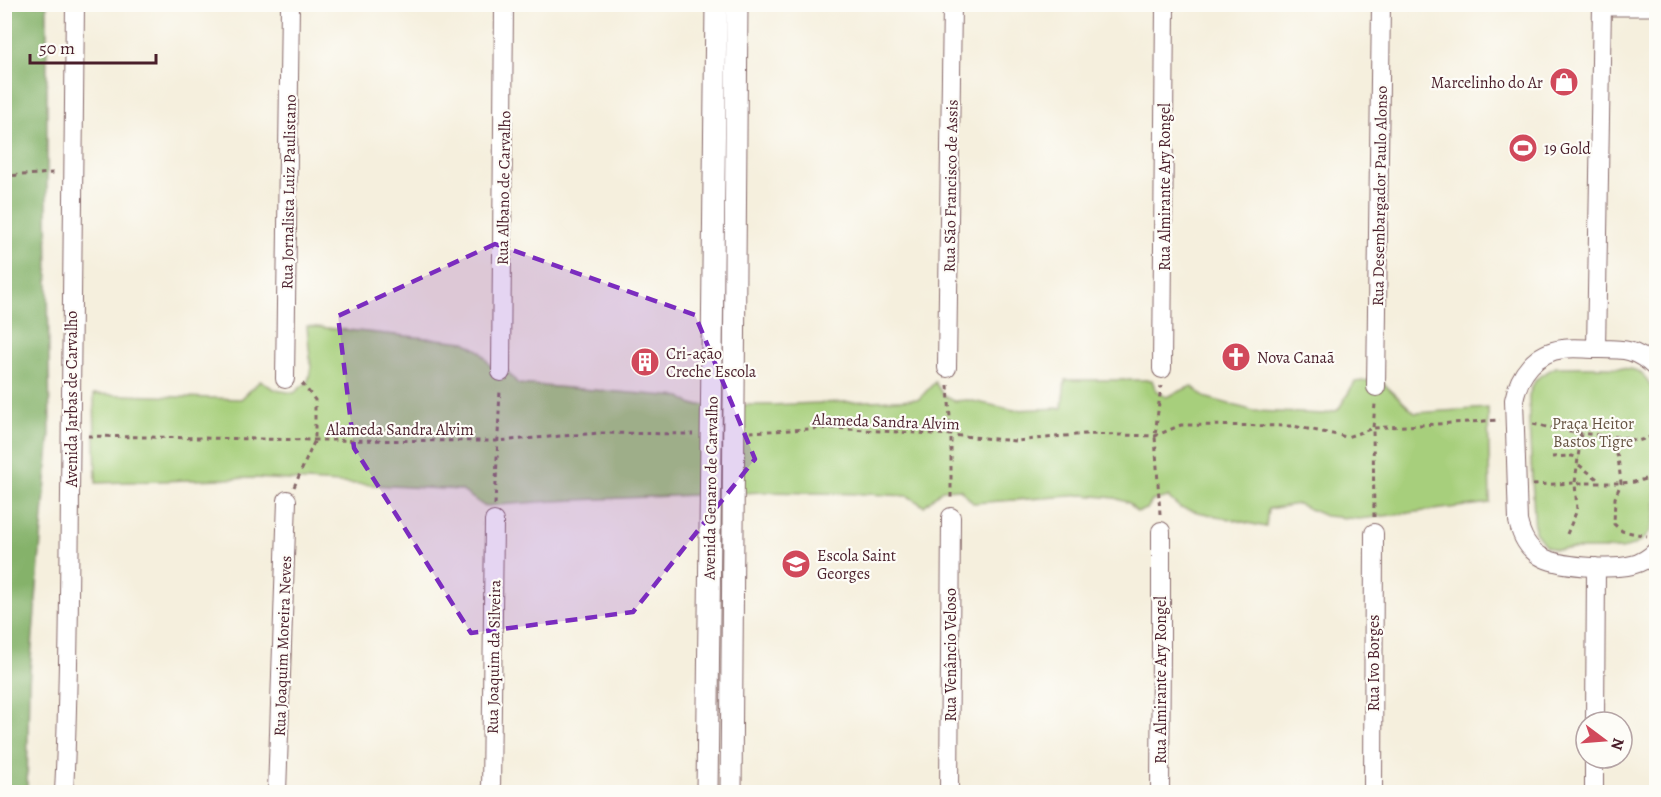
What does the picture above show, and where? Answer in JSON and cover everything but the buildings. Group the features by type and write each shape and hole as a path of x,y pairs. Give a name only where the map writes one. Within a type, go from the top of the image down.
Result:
{"street":[{"name":"Avenida Jarbas de Carvalho","path":"64,792 71,436 75,4"},
{"name":"Rua Jornalista Luiz Paulistano","path":"285,379 290,4"},
{"name":"Rua Albano de Carvalho","path":"501,372 504,4"},
{"name":"Avenida Genaro de Carvalho","path":"707,792 716,4"},
{"name":"Avenida Genaro de Carvalho","path":"731,792 737,4"},
{"name":"Rua São Francisco de Assis","path":"947,368 952,4"},
{"name":"Rua Almirante Ary Rongel","path":"1162,369 1165,4"},
{"name":"Rua Desembargador Paulo Alonso","path":"1376,387 1381,4"},
{"path":"1596,349 1602,8"},
{"path":"1652,543 1649,558 1632,566 1596,567 1551,561 1533,551 1526,542 1518,521 1514,399 1516,389 1533,362 1547,353 1564,348 1626,349 1640,355 1656,368"},
{"path":"711,398 717,406 727,407 733,403 734,398"},
{"path":"710,493 712,488 720,484 730,485 734,490"},
{"name":"Rua Joaquim Moreira Neves","path":"277,792 287,500"},
{"name":"Rua Venâncio Veloso","path":"949,792 951,517"},
{"name":"Rua Joaquim da Silveira","path":"491,792 494,521"},
{"name":"Rua Almirante Ary Rongel","path":"1160,792 1161,531"},
{"name":"Rua Ivo Borges","path":"1373,792 1374,532"},
{"path":"1595,710 1596,567"},
{"path":"1594,770 1594,792"}],"lane":[{"path":"1602,8 1656,11"}],"path":[{"path":"4,176 72,172"},
{"path":"947,368 951,435 951,517"},
{"path":"1161,531 1155,436 1162,369"},
{"path":"494,521 501,372"},
{"path":"285,379 302,383 315,400 315,440 287,500"},
{"path":"1374,532 1373,428 1376,387"},
{"name":"Alameda Sandra Alvim","path":"734,433 830,428 1016,441 1085,434 1155,436 1181,425 1293,426 1347,437 1373,428 1514,420 1556,430 1638,441 1656,435"},
{"name":"Alameda Sandra Alvim","path":"71,436 497,441 600,433 711,434"},
{"path":"1567,534 1577,510 1575,483 1581,433"},
{"path":"1608,437 1618,457 1621,483 1615,498 1614,524 1622,531 1652,543"},
{"path":"1552,457 1579,458"},
{"path":"1578,465 1601,482"},
{"path":"1517,485 1621,483 1656,476"}],"highlighted area":[{"path":"495,244 695,315 755,459 633,612 471,633 354,448 338,316"}],"green space":[{"path":"5,4 47,5 50,433 29,683 27,792 4,792"},
{"path":"307,326 465,342 480,351 492,368 508,372 518,384 681,397 692,405 769,405 919,399 935,382 943,395 954,401 968,400 1014,410 1062,408 1065,380 1152,380 1156,391 1166,397 1192,386 1204,397 1254,411 1324,414 1338,410 1355,382 1371,380 1384,384 1415,413 1488,408 1490,503 1359,519 1325,516 1298,504 1268,509 1266,527 1180,508 1168,497 1152,501 1147,509 1137,512 1129,503 1115,498 1084,495 973,503 960,489 942,490 924,506 908,496 764,492 484,506 461,490 254,478 96,483 94,394 241,399 260,381 276,390 294,393 308,381 311,368"},
{"name":"Praça Heitor Bastos Tigre","path":"1556,367 1631,369 1644,376 1652,389 1656,402 1656,513 1649,532 1634,545 1621,549 1554,549 1545,545 1535,532 1529,395 1535,381"}],"place":[{"name":"Marcelinho do Ar","path":"1564,82"},
{"name":"19 Gold","path":"1523,148"},
{"name":"Nova Canaã","path":"1236,357"},
{"name":"Cri-ação Creche Escola","path":"645,362"},
{"name":"Escola Saint Georges","path":"796,564"}]}
